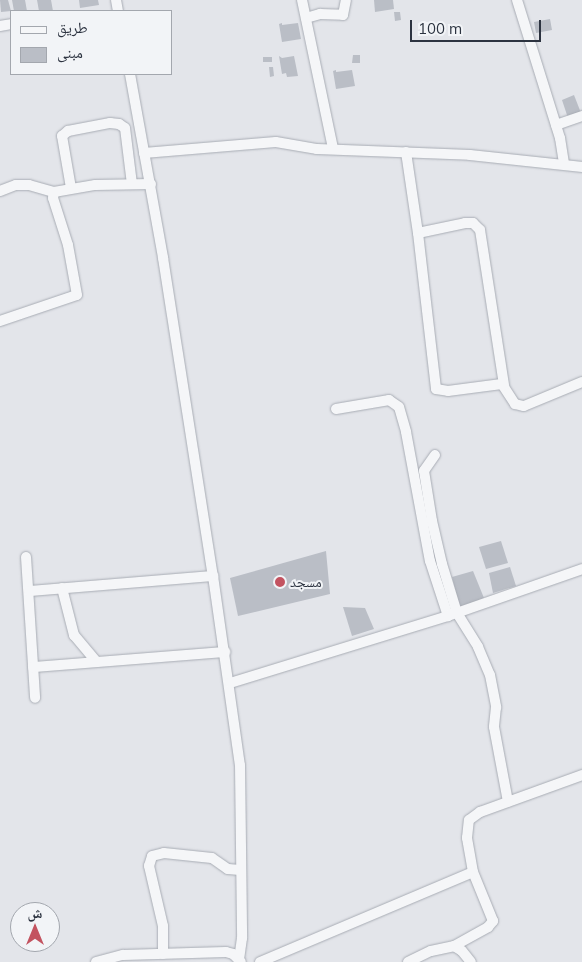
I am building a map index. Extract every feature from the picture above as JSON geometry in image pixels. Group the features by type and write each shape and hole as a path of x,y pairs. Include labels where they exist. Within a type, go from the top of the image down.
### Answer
{"street":[{"path":"302,0 333,149"},
{"path":"306,18 320,14 343,15 346,0"},
{"path":"517,0 556,125 564,164"},
{"path":"96,962 123,955 226,952 240,960 242,938 240,765 230,683 151,184 130,75"},
{"path":"556,125 582,116"},
{"path":"70,188 62,136 68,131 110,123 119,124 125,128 132,184"},
{"path":"144,153 276,142 333,149 406,152 582,167"},
{"path":"406,152 418,233 434,388 443,391 504,384"},
{"path":"0,191 16,185 29,185 54,192 70,188 151,184"},
{"path":"0,321 77,295 68,245 53,198 54,192"},
{"path":"418,233 465,223 473,223 480,230 504,384 515,404 524,406 582,382"},
{"path":"336,409 389,400 398,407 406,432 430,561 452,614 478,647 490,675 496,707 494,728 508,802"},
{"path":"435,455 426,466 424,477 452,614"},
{"path":"26,557 35,698"},
{"path":"230,683 452,614 582,569"},
{"path":"29,591 214,576"},
{"path":"62,588 74,635 97,662"},
{"path":"33,667 225,652"},
{"path":"408,962 431,951 454,946 492,923 474,872 467,838 469,820 474,815 582,775"},
{"path":"163,954 163,926 149,866 152,856 164,853 212,858 228,869 240,870"},
{"path":"260,962 474,872"},
{"path":"454,946 462,951 471,962"}],"building":[{"path":"0,0 8,0 11,10 1,12"},
{"path":"12,0 25,0 27,10 14,10"},
{"path":"37,0 51,0 53,10 39,10"},
{"path":"79,0 98,0 99,5 80,8"},
{"path":"374,0 393,0 394,9 375,12"},
{"path":"394,12 400,12 401,20 395,21"},
{"path":"550,19 552,30 536,33 534,22"},
{"path":"282,23 282,25 298,23 301,39 282,42 279,24"},
{"path":"353,55 360,55 360,63 352,63"},
{"path":"279,56 282,58 294,56 298,76 287,77 286,73 282,74"},
{"path":"263,57 272,57 272,62 263,62"},
{"path":"269,67 273,67 274,76 270,77"},
{"path":"336,70 336,72 352,70 355,86 336,89 333,71"},
{"path":"574,95 581,113 568,118 562,100"},
{"path":"501,541 508,563 486,569 479,547"},
{"name":"مسجد","path":"326,551 330,594 238,616 230,578"},
{"path":"510,567 516,586 493,593 489,573"},
{"path":"473,571 484,598 460,609 452,577"},
{"path":"343,607 365,608 374,629 352,636"}],"place":[{"name":"مسجد","path":"280,582"}]}
